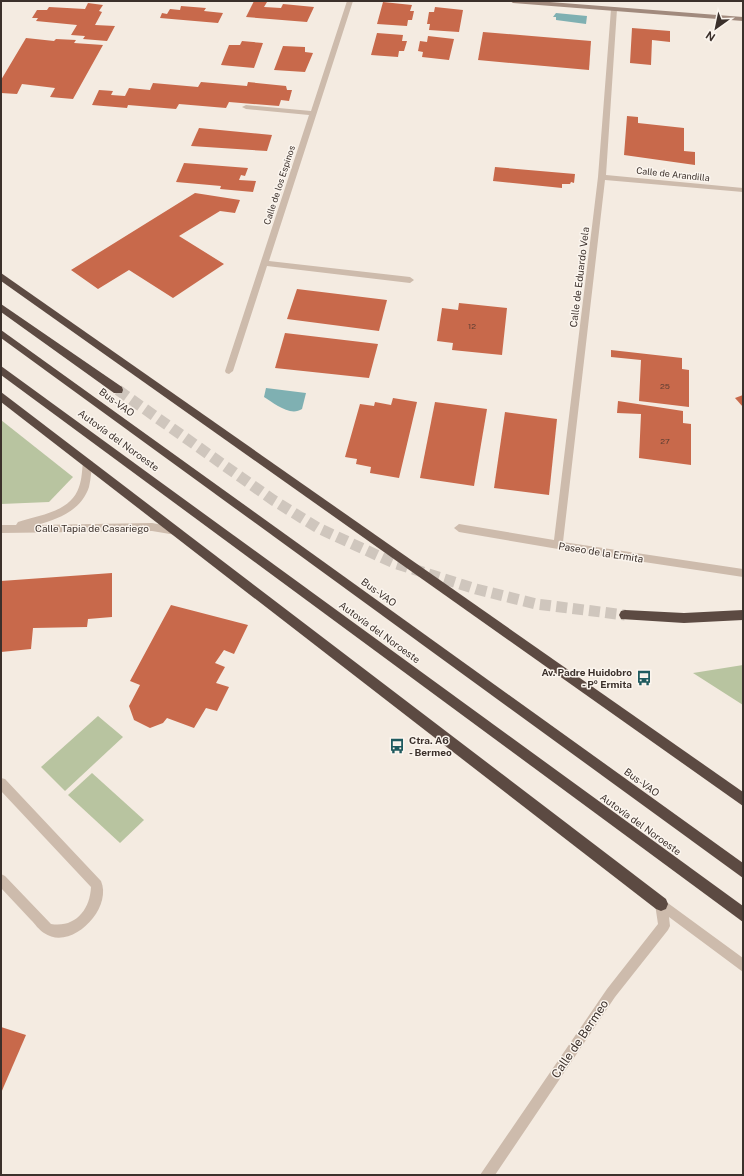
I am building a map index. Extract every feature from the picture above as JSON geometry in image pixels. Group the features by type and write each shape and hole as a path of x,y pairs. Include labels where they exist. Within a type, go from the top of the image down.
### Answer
{"highway":[{"path":"1,276 743,800"},
{"path":"1,307 118,390"},
{"name":"Bus-VAO","path":"1,332 743,871"},
{"name":"Autovía del Noroeste","path":"1,370 743,915"},
{"path":"1,396 661,904"},
{"path":"625,615 656,618 710,618 743,615"}],"street":[{"name":"Calle de los Espinos","path":"229,371 350,1"},
{"path":"513,1 743,19"},
{"name":"Calle de Eduardo Vela","path":"558,545 602,177 614,10"},
{"path":"246,107 313,113"},
{"name":"Calle de Arandilla","path":"602,177 743,190"},
{"path":"264,262 410,280"},
{"name":"Calle Tapia de Casariego","path":"4,529 54,516 68,507 83,488 88,462"},
{"name":"Calle Tapia de Casariego","path":"4,529 152,527 176,531"},
{"name":"Paseo de la Ermita","path":"459,528 558,545 743,573"},
{"path":"1,783 97,886 96,902 93,910 76,927 58,932 48,929 1,880"},
{"path":"661,904 743,966"},
{"name":"Calle de Bermeo","path":"487,1175 611,994 664,926 661,904"}],"green space":[{"path":"1,420 73,477 49,502 1,504"},
{"path":"743,665 743,705 693,673"},
{"path":"98,716 123,737 65,791 41,767"},
{"path":"92,773 144,820 120,843 68,795"}],"water":[{"path":"556,13 587,16 586,24 556,20 556,17 553,17"},
{"path":"266,388 306,393 302,409 292,411 277,406 264,397"}],"building":[{"path":"254,1 267,2 264,7 281,8 283,4 314,7 307,22 246,17"},
{"path":"383,2 412,5 410,11 414,11 412,20 408,20 407,26 377,24"},
{"path":"88,3 103,5 99,11 102,12 95,25 115,26 107,41 83,39 85,36 71,35 77,25 36,21 38,18 32,18 37,10 47,10 49,7 85,9"},
{"path":"181,6 206,8 204,11 223,13 218,23 160,18 162,13 167,14 170,9 180,10"},
{"path":"435,7 463,10 459,32 429,30 430,24 427,24 429,12 434,12"},
{"path":"632,28 670,31 670,42 652,40 651,65 630,63"},
{"path":"483,32 591,41 589,70 478,60"},
{"path":"377,33 403,35 402,41 407,41 404,51 399,51 398,57 371,55"},
{"path":"428,36 454,39 449,60 422,57 423,52 418,51 420,41 427,42"},
{"path":"26,38 54,41 56,39 76,40 74,43 103,45 73,99 50,97 55,88 22,84 17,94 1,93 1,80"},
{"path":"242,41 263,43 254,68 221,65 229,45 240,45"},
{"path":"283,46 305,47 305,52 313,53 305,72 274,70"},
{"path":"201,82 247,86 248,82 286,86 287,90 292,90 289,101 281,100 279,106 229,102 226,108 179,104 176,109 128,105 127,108 92,105 99,90 113,91 111,95 125,96 129,88 150,90 153,83 198,87"},
{"path":"627,116 638,117 638,123 684,128 684,151 695,152 695,165 624,155"},
{"path":"199,128 272,135 267,151 191,146"},
{"path":"184,163 248,168 245,176 241,175 239,180 256,181 253,192 220,189 221,186 176,182"},
{"path":"495,167 575,174 574,183 571,182 570,184 562,184 562,188 493,181"},
{"path":"195,193 240,200 235,213 220,211 179,236 224,264 173,298 129,270 98,289 71,270"},
{"path":"297,289 387,300 379,331 287,319"},
{"path":"459,303 507,308 502,355 452,350 453,343 437,341 442,308 458,310"},
{"path":"285,333 378,344 369,378 275,368"},
{"path":"611,350 682,358 682,369 689,370 689,407 639,401 641,360 611,357"},
{"path":"743,395 743,407 735,398"},
{"path":"393,398 417,402 399,478 370,473 371,467 356,464 357,459 345,457 360,404 374,406 375,402 391,405"},
{"path":"618,401 683,411 683,423 691,424 691,465 639,458 641,414 617,413"},
{"path":"435,402 487,409 474,486 420,478"},
{"path":"505,412 557,419 549,495 494,488"},
{"path":"112,573 112,617 88,619 87,627 33,628 31,649 1,652 1,581"},
{"path":"171,605 248,625 234,654 224,650 215,663 225,667 216,683 229,687 217,711 206,708 194,728 167,718 163,723 150,728 134,720 129,706 140,685 130,681"},
{"path":"1,1027 26,1035 1,1093"}],"tunnel":[{"path":"118,390 273,500 318,528 394,563 476,589 536,604 625,615"}],"place":[{"name":"Av. Padre Huidobro - Pº Ermita","path":"644,678"},
{"name":"Ctra. A6 - Bermeo","path":"397,746"}]}
